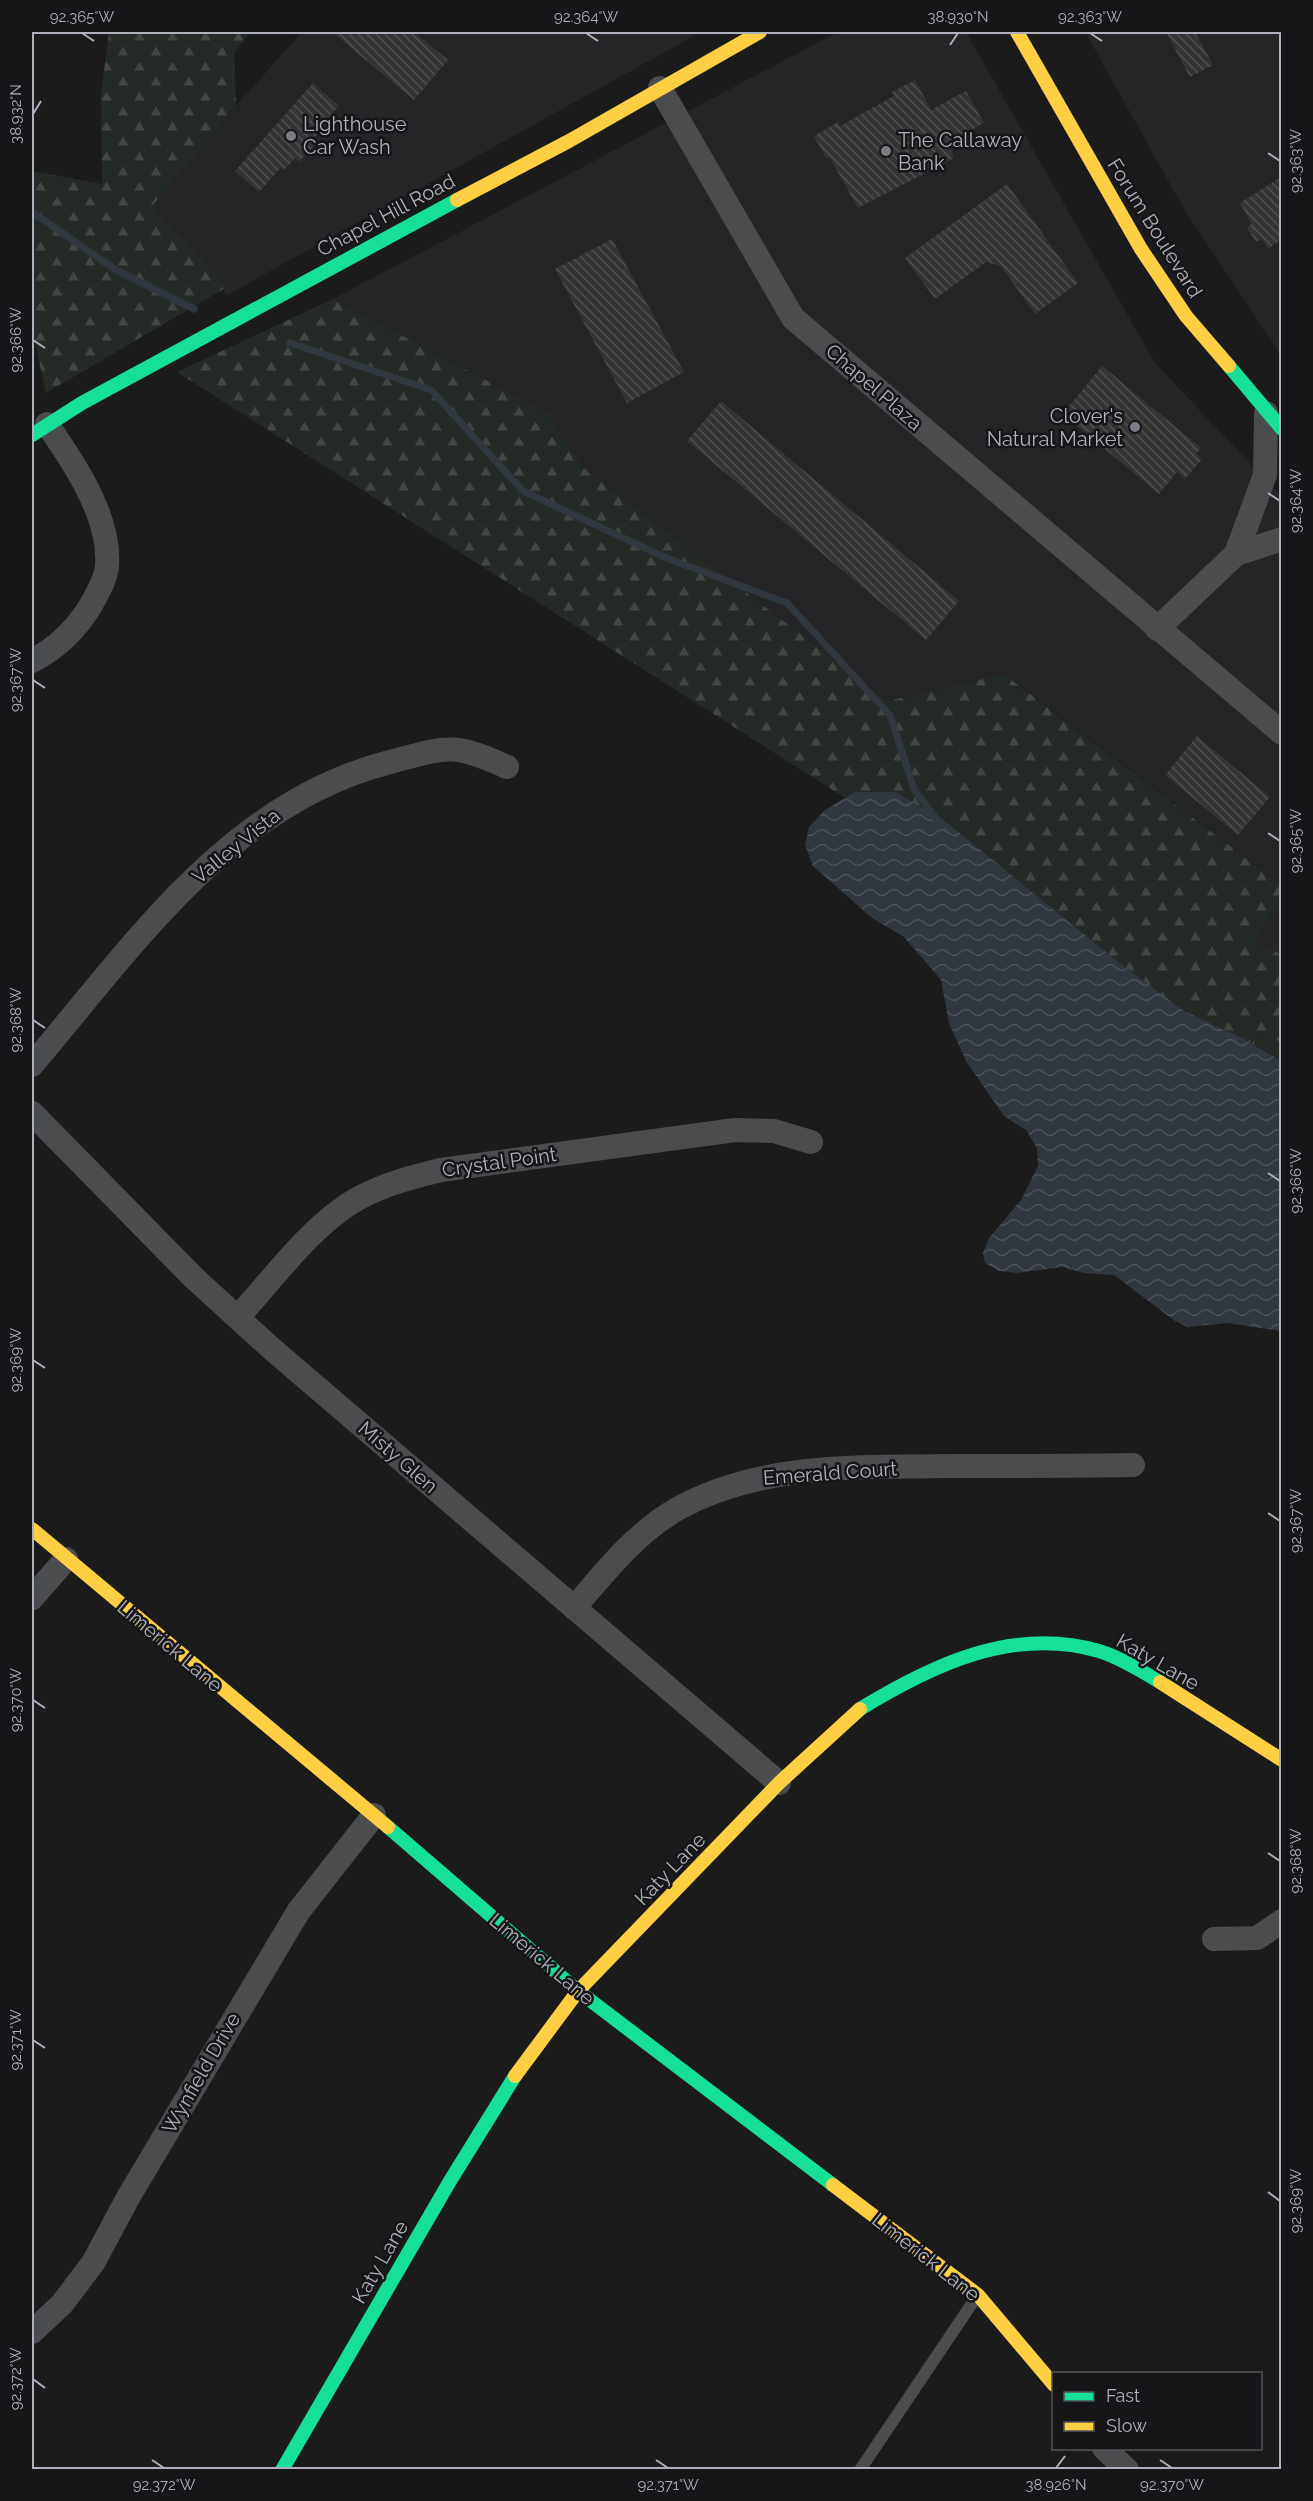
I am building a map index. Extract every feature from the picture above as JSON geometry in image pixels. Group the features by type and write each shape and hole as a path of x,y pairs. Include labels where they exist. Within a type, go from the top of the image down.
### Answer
{"street":[{"name":"Chapel Hill Road","path":"39,430 364,248 569,141 760,32"},
{"name":"Forum Boulevard","path":"1017,32 1141,249 1186,316 1274,421"},
{"name":"Chapel Plaza","path":"660,88 793,318 1281,733"},
{"path":"1236,554 1265,475 1274,421"},
{"path":"32,661 52,650 81,621 98,592 107,568 105,532 85,483 39,430"},
{"path":"1157,628 1236,554 1281,539"},
{"name":"Valley Vista","path":"32,1065 176,896 225,850 270,815 308,793 358,770 443,748 472,750 507,767"},
{"name":"Misty Glen","path":"32,1113 194,1278 779,1783"},
{"name":"Crystal Point","path":"238,1317 321,1227 357,1199 394,1181 441,1170 735,1130 774,1131 812,1142"},
{"name":"Emerald Court","path":"574,1608 618,1557 650,1528 679,1509 749,1479 883,1467 1133,1465"},
{"name":"Limerick Lane","path":"32,1529 374,1815 578,1991 978,2295 1052,2384"},
{"path":"32,1598 66,1559"},
{"name":"Katy Lane","path":"282,2469 508,2085 578,1991 779,1783 861,1708 925,1672 973,1653 1005,1645 1055,1643 1100,1651 1150,1676 1281,1760"},
{"name":"Wynfield Drive","path":"32,2332 62,2304 93,2263 250,1989 298,1912 374,1815"},
{"path":"1214,1938 1257,1938 1281,1921"},
{"path":"1106,2450 1127,2469"}],"lane":[{"path":"860,2469 978,2295"}],"shaded area":[{"path":"302,32 701,32 227,295 145,208"},
{"path":"838,32 966,32 1155,363 1281,496 1281,885 1005,674 888,701 585,469 546,412 333,299"},
{"path":"1085,32 1281,32 1281,355 1184,209"},
{"path":"1281,898 1281,954 1255,941"}],"green space":[{"path":"109,32 251,32 234,52 236,106 152,206 227,287 46,393 32,329 32,171 102,184 101,94"},
{"path":"333,299 546,412 585,469 888,701 1004,674 1281,885 1281,898 1255,941 1281,954 1281,1041 1242,1038 1184,1011 1112,957 945,821 855,792 845,798 177,372"},
{"path":"1242,1038 1281,1041 1281,1061"}],"water":[{"path":"855,792 895,792 945,821 1112,957 1184,1011 1242,1038 1281,1061 1281,1331 1227,1323 1188,1327 1175,1321 1114,1275 1084,1273 1062,1267 1017,1273 999,1271 985,1263 983,1253 989,1238 1021,1200 1038,1166 1037,1148 1026,1130 1004,1116 966,1061 949,1023 941,980 904,937 872,918 813,866 805,845 809,827 825,810"}],"building":[{"path":"332,32 414,32 448,60 414,100"},
{"path":"1166,32 1195,32 1213,65 1190,77"},
{"name":"The Callaway Bank","path":"915,80 931,110 966,91 984,123 948,144 954,158 858,208 830,158 826,158 814,136 838,122 840,126 894,96 892,92"},
{"name":"Lighthouse Car Wash","path":"313,83 339,106 310,142 314,146 299,162 295,158 284,170 281,167 259,192 235,171"},
{"path":"1281,177 1281,240 1268,249 1262,239 1256,242 1247,227 1252,224 1240,203"},
{"path":"1007,184 1078,283 1035,314 1001,266 986,262 935,299 905,258"},
{"path":"612,239 684,372 627,403 555,269"},
{"path":"1102,366 1201,448 1196,454 1202,459 1185,479 1177,472 1159,494 1063,414"},
{"path":"721,401 959,601 926,640 687,441"},
{"path":"1197,736 1270,797 1238,835 1165,775"}],"waterway":[{"path":"32,212 116,270 194,309"},
{"path":"290,343 431,390 523,491 664,557 787,603 890,715 914,789 937,820"}],"traffic: fast":[{"path":"32,435 82,403 457,200"},
{"path":"1229,366 1282,429"},
{"path":"860,1709 916,1678 974,1654 1036,1643 1067,1645 1099,1651 1160,1682"},
{"path":"388,1827 578,1991 833,2185"},
{"path":"282,2470 450,2181 515,2076"}],"traffic: slow":[{"path":"457,200 569,141 760,32"},
{"path":"1017,32 1141,249 1186,316 1229,366"},
{"path":"32,1529 388,1827"},
{"path":"1160,1682 1282,1760"},
{"path":"515,2076 578,1991 779,1783 860,1709"},
{"path":"833,2185 978,2295 1052,2383"}],"place":[{"name":"Lighthouse Car Wash","path":"291,136"},
{"name":"The Callaway Bank","path":"886,151"},
{"name":"Clover's Natural Market","path":"1135,427"}]}
